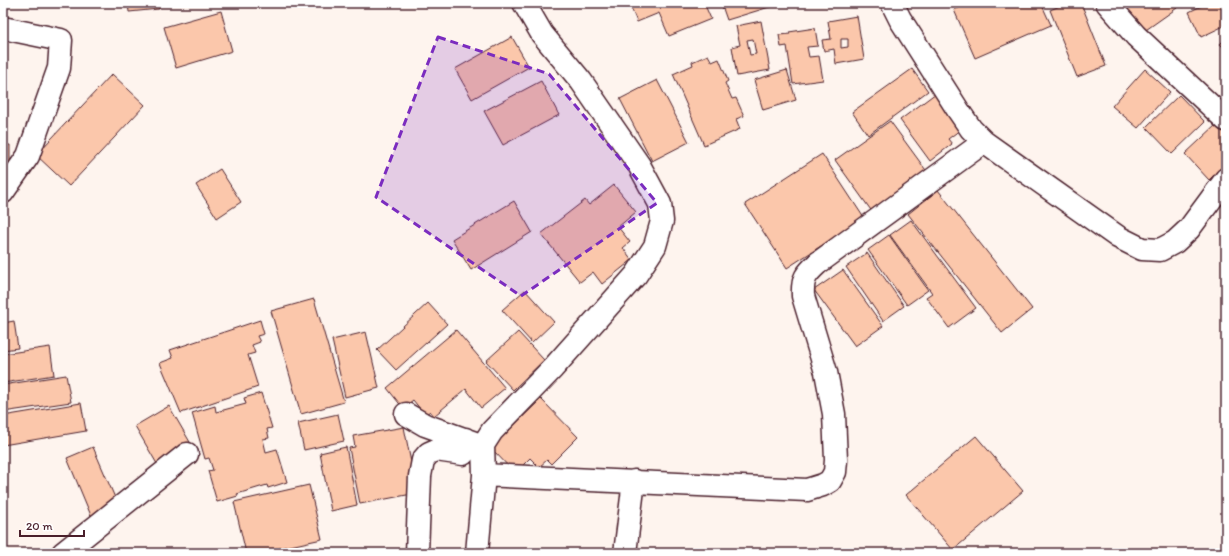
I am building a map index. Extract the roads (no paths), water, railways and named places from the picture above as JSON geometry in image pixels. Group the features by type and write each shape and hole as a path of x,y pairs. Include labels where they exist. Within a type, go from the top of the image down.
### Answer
{"street":[{"path":"417,553 420,476 423,460 429,453 436,450 470,446 492,431 553,368 636,275 655,246 662,222 660,204 639,164 581,81 542,34 524,3"},
{"path":"892,3 900,19 954,105 984,142 1118,237 1142,249 1160,250 1175,242 1189,229 1226,179"},
{"path":"1107,3 1136,36 1226,120"},
{"path":"3,28 61,40 59,68 28,156 3,192"},
{"path":"484,475 807,490 830,481 835,472 836,460 834,414 826,372 803,296 803,285 806,274 818,262 984,142"},
{"path":"406,414 424,425 470,446 484,475 477,553"},
{"path":"464,553 470,527 467,461 470,446"},
{"path":"63,553 187,454"},
{"path":"624,553 634,481"}]}
